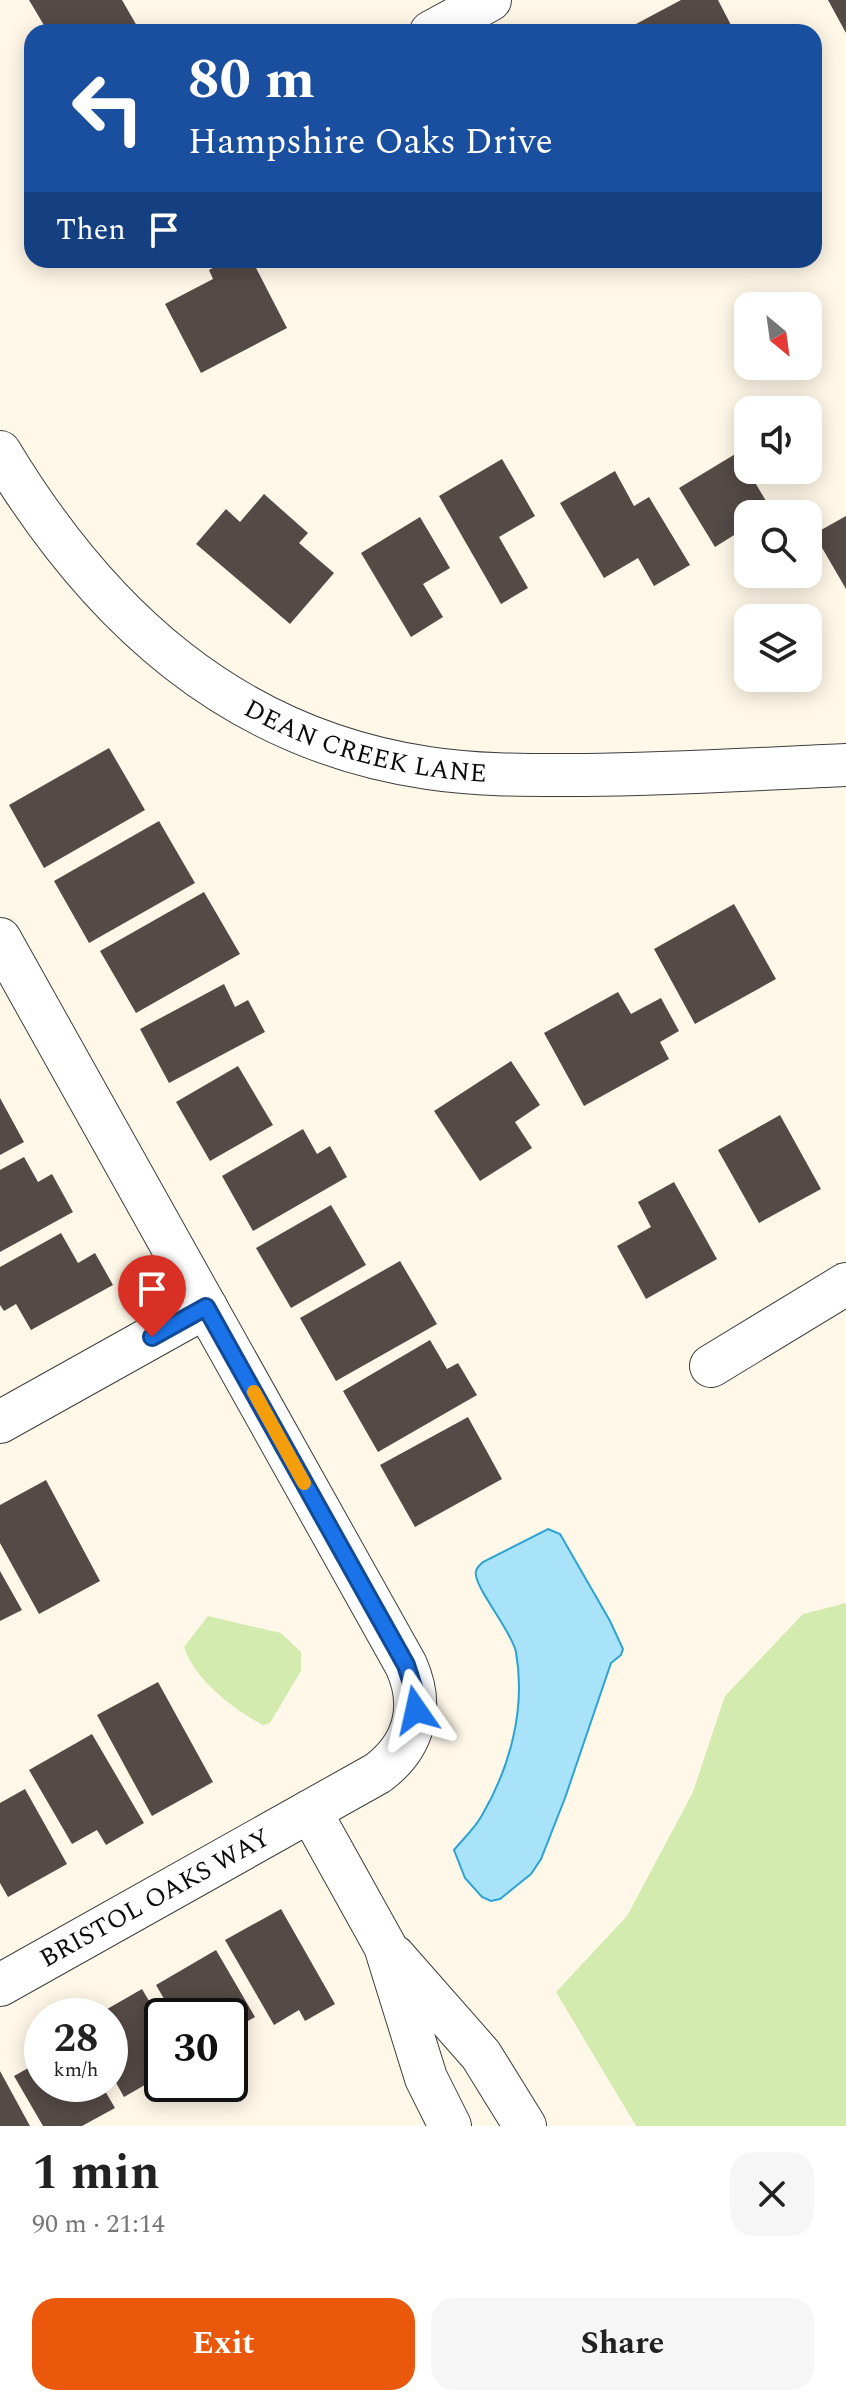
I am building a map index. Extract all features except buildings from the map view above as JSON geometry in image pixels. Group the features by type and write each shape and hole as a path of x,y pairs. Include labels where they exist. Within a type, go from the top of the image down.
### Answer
{"street":[{"path":"446,24 490,0"},
{"name":"DEAN CREEK LANE","path":"0,452 79,567 150,639 217,689 319,741 389,761 463,773 501,775 846,765"},
{"name":"BRISTOL OAKS WAY","path":"0,939 406,1665 416,1710 412,1732 398,1755 378,1773 0,1985"},
{"path":"711,1366 846,1284"},
{"path":"0,1422 206,1307"},
{"path":"310,1811 385,1946 426,2078 445,2124 504,2088"},
{"path":"385,1946 464,2033 504,2088 525,2126"}],"green space":[{"path":"846,1603 846,2126 636,2126 556,1992 627,1916 693,1792 725,1696 803,1614"},
{"path":"208,1616 281,1633 301,1652 301,1671 270,1723 263,1725 228,1702 196,1671 189,1659 184,1647"}],"water":[{"path":"548,1529 560,1534 623,1649 611,1663 541,1859 531,1874 500,1899 491,1901 482,1897 465,1878 454,1850 478,1821 500,1779 517,1716 519,1673 513,1643 480,1587 476,1571 483,1562"}],"slow traffic":[{"path":"254,1392 304,1483"}],"route":[{"path":"152,1337 206,1307 406,1665 416,1710"}]}
